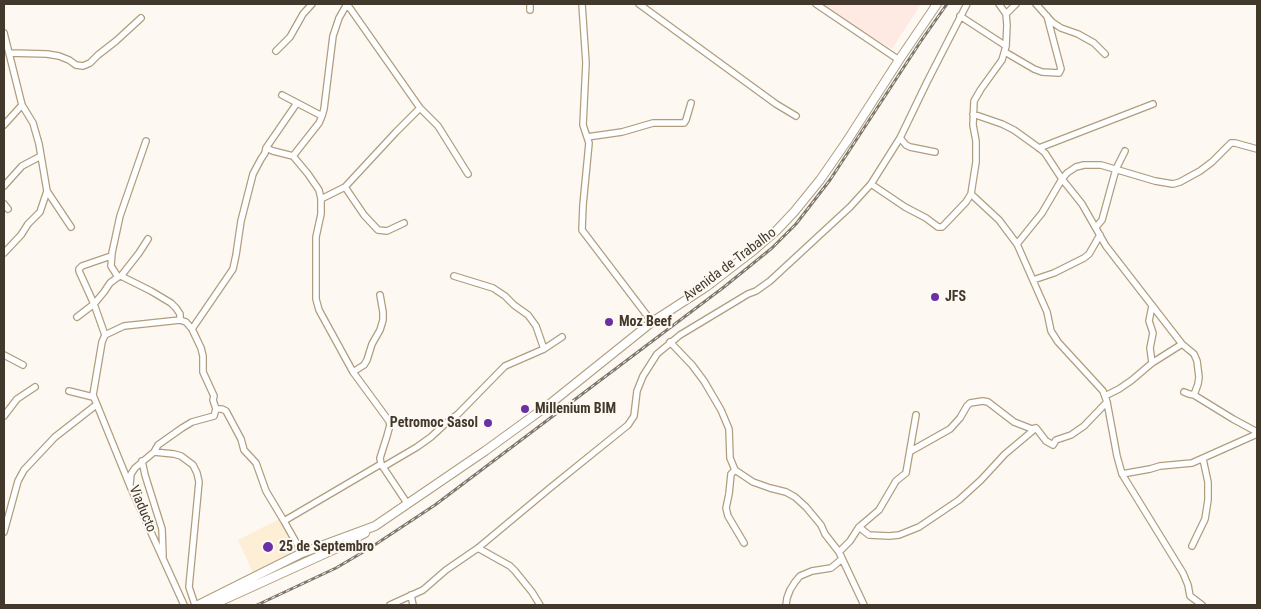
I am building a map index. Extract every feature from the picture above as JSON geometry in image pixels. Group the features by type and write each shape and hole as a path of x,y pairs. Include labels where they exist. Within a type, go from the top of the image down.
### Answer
{"highway":[{"name":"Avenida de Trabalho","path":"196,605 302,553 374,526 485,451 551,403 652,322 726,272 776,231 820,180 937,4"},
{"path":"212,605 335,549 364,534 374,526"}],"street":[{"path":"276,51 290,37 303,14 312,4"},
{"path":"293,156 322,116 333,36 339,18 347,4 420,108 438,126 468,174"},
{"path":"582,4 586,63 583,125 588,143 582,230 652,322"},
{"path":"639,4 776,104 796,116"},
{"path":"816,4 899,60"},
{"path":"390,605 423,590 446,570 478,548 628,425 634,416 637,391 643,376 657,354 680,335 770,281 850,207 871,184 900,138 967,4"},
{"path":"871,184 905,207 942,228 966,202 971,194 976,162 976,141 973,125 974,101 1002,60 1006,49 1006,14 999,4"},
{"path":"1006,14 1016,4"},
{"path":"1036,4 1052,22 1094,43 1105,54"},
{"path":"960,16 1034,69 1042,72 1060,73 1061,69 1047,16"},
{"path":"9,54 47,54 58,56 76,65 83,66 90,63 141,18"},
{"path":"4,33 22,105 33,123 39,144 47,191 71,227"},
{"path":"282,95 322,116"},
{"path":"587,137 622,132 653,123 684,123 691,103"},
{"path":"192,329 233,269 241,221 253,174 266,148 297,104"},
{"path":"1039,148 1153,104"},
{"path":"4,125 22,105"},
{"path":"321,199 345,187 420,108"},
{"path":"973,114 1014,130 1045,153 1062,179 1082,204 1106,246 1182,344 1194,354 1197,361 1199,378 1194,395"},
{"path":"900,138 910,148 935,152"},
{"path":"146,142 120,216 111,256 111,266 120,277 151,291 171,303 180,314 180,320"},
{"path":"1017,244 1042,212 1062,179 1076,166 1101,165 1155,181 1173,184 1200,171 1231,143 1257,150"},
{"path":"266,148 293,156 319,190 321,214 316,237 316,299 319,310 353,372 389,421 388,436 380,458 382,465 407,503"},
{"path":"1096,227 1102,220 1116,169 1125,151"},
{"path":"4,186 22,166 41,156"},
{"path":"345,187 364,215 378,230 387,231 404,223"},
{"path":"4,253 21,235 30,221 40,212 47,191"},
{"path":"971,194 999,220 1017,244 1048,312 1051,331 1058,342 1103,391 1122,474 1184,573 1190,596 1189,605"},
{"path":"1033,280 1054,273 1084,258 1089,254 1100,235"},
{"path":"77,317 94,304 110,283 120,277 148,239"},
{"path":"111,256 80,267 79,271 105,335 93,397 130,486"},
{"path":"454,276 493,288 505,296 528,315 536,326 544,349"},
{"path":"353,372 364,365 382,324 383,312 380,295"},
{"path":"1152,306 1149,321 1153,333 1150,348 1152,363"},
{"path":"105,335 124,326 180,320 186,322 192,329 201,348 203,372 214,396 213,400 216,409 226,411 244,450 256,463 266,491 302,553"},
{"path":"284,521 417,447 458,414 504,366 544,349 562,337"},
{"path":"670,342 692,365 721,410 729,429 730,458 735,470 753,482 786,492 806,507 821,525 840,556 864,605"},
{"path":"1036,428 1046,441 1053,445 1056,440 1071,435 1084,426 1106,399 1152,363 1182,344"},
{"path":"4,355 23,365"},
{"path":"4,416 17,399 35,387"},
{"path":"69,391 93,397"},
{"path":"1184,392 1194,395 1257,433"},
{"path":"911,451 950,429 970,403 978,401 988,402 1014,422 1032,429 1036,428"},
{"path":"4,532 18,481 24,470 55,437 96,405"},
{"name":"Viaducto","path":"184,605 130,486 130,480 135,468 154,452 158,444 182,428 213,416 216,409"},
{"path":"786,605 790,590 800,576 812,571 831,568 859,527 879,510 896,481 906,473 916,415"},
{"path":"859,527 869,535 889,536 899,535 919,527 958,500 981,480 1001,458 1036,428"},
{"path":"1122,474 1160,466 1192,463 1257,433"},
{"path":"154,452 181,456 193,465 198,473 200,482 189,587 196,605"},
{"path":"1192,546 1205,519 1208,500 1208,482 1202,459"},
{"path":"142,461 162,529 163,558"},
{"path":"735,470 731,474 726,508 728,516 744,543"},
{"path":"478,548 510,566 532,592 540,605"},
{"path":"411,595 413,605"},
{"path":"1190,596 1202,605"}],"shaded area":[{"path":"818,4 921,4 892,49"},
{"name":"25 de Septembro","path":"279,519 299,553 254,575 238,540"}],"railway":[{"path":"257,605 336,568 435,505 724,287 772,248 796,224 830,180 947,4"}],"place":[{"name":"JFS","path":"935,297"},
{"name":"Moz Beef","path":"609,322"},
{"name":"Millenium BIM","path":"525,409"},
{"name":"Petromoc Sasol","path":"488,423"},
{"name":"25 de Septembro","path":"268,547"}]}
